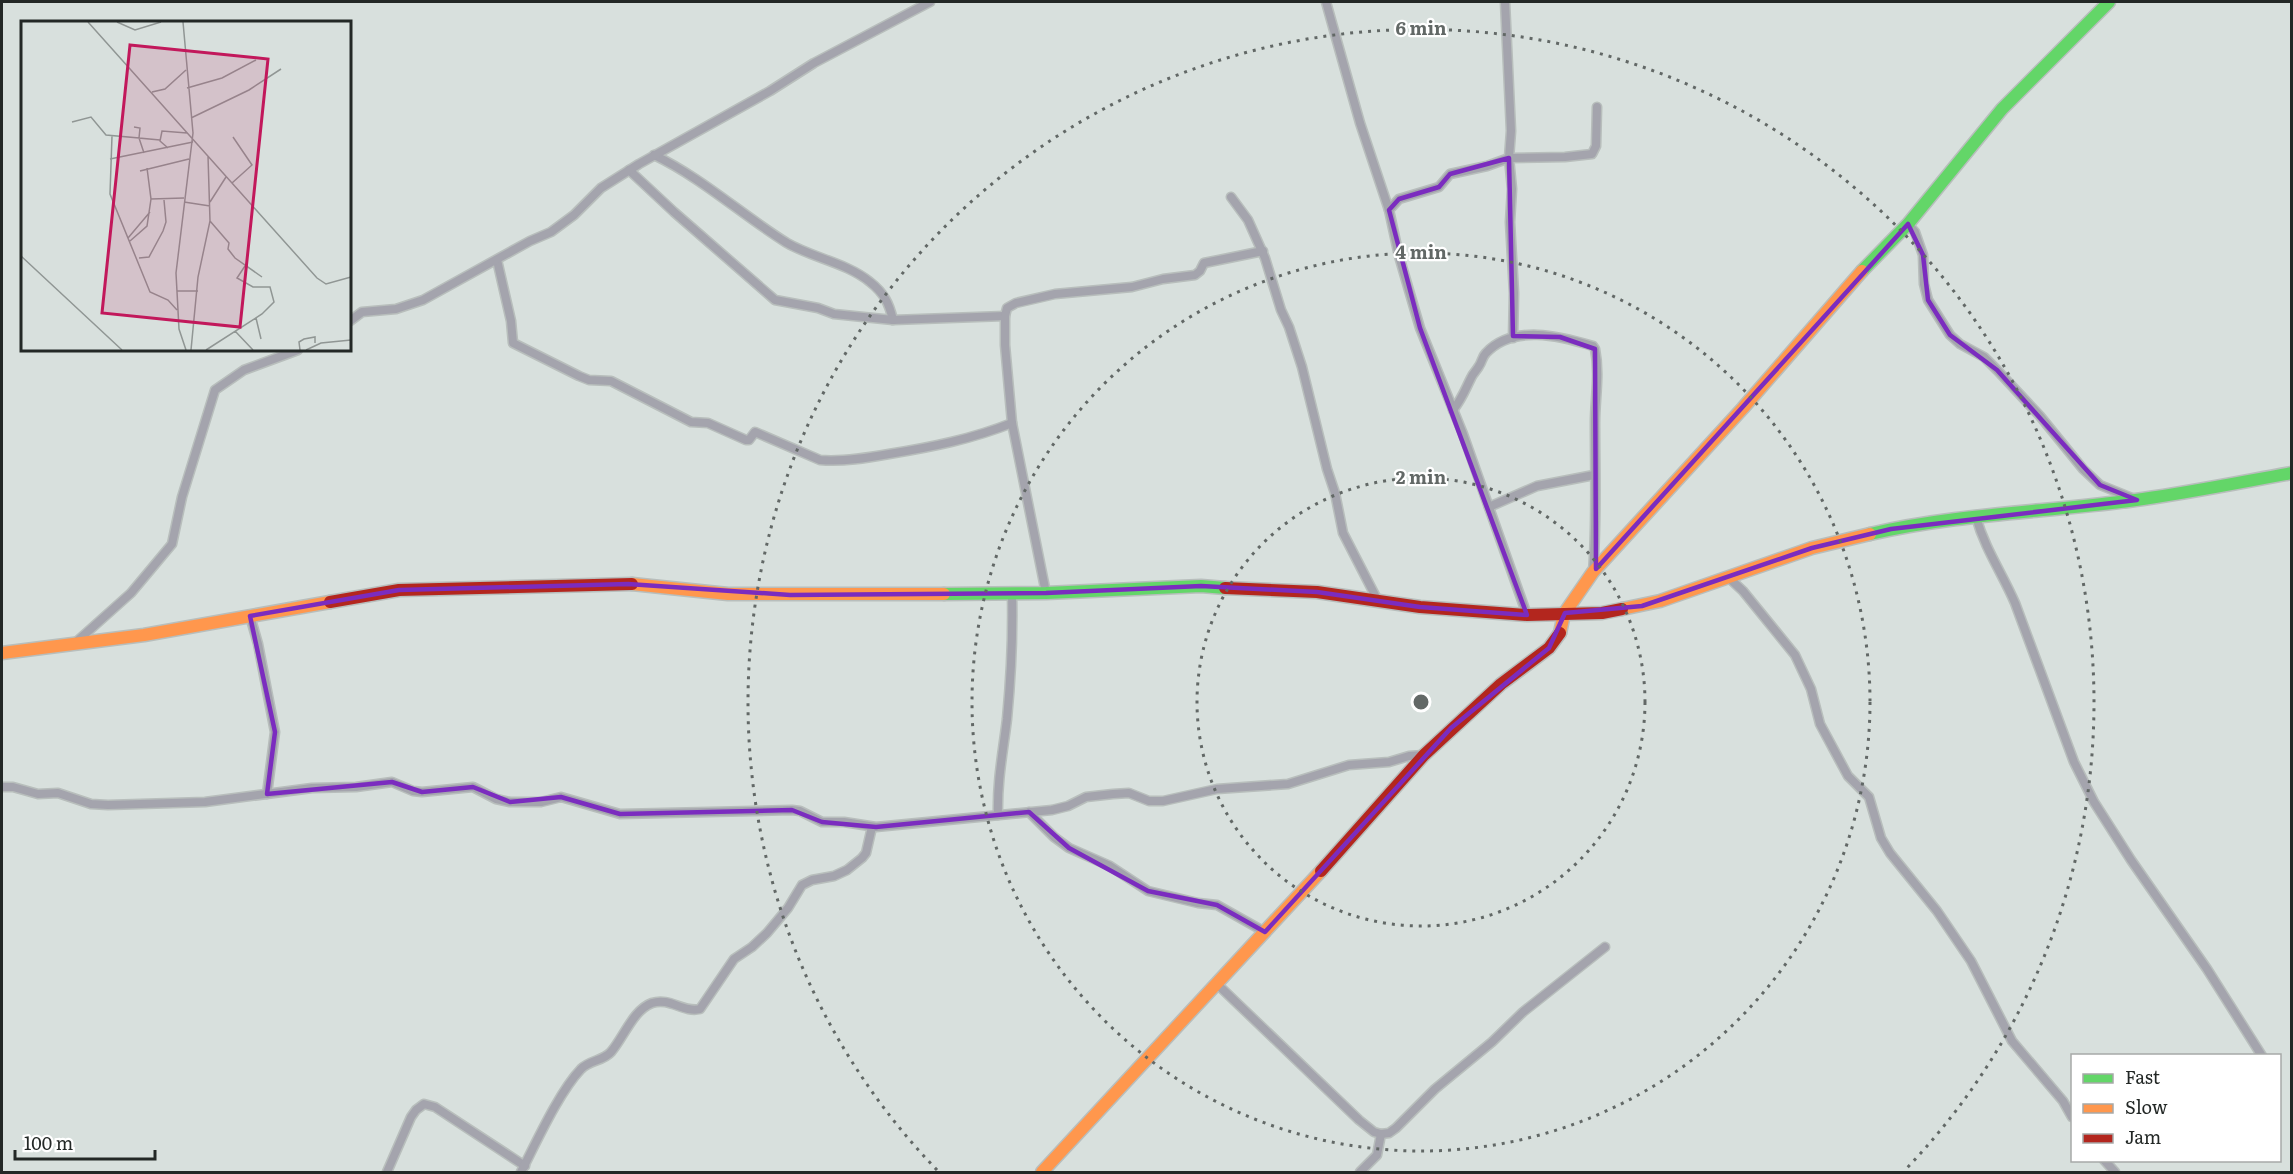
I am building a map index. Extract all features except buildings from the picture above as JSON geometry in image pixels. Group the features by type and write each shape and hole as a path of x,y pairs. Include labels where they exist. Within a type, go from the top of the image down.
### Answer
{"street":[{"path":"351,320 362,312 396,309 423,300 562,225 601,188 629,170 777,87 814,63 930,2"},
{"path":"1326,2 1360,123 1389,210 1399,256 1420,328 1453,410 1527,615"},
{"path":"1505,2 1511,131 1509,158 1512,189 1510,222 1514,293 1513,338"},
{"path":"1042,1173 1079,1130 1108,1103 1265,932 1424,755 1501,684 1549,648 1560,632 1564,614 1593,572 1743,408 1861,272 1908,224 1954,164 2002,109 2109,2"},
{"path":"1389,210 1399,199 1439,187 1450,174 1487,166 1509,158 1592,154 1596,146 1597,107"},
{"path":"654,155 679,167 787,243 869,280 885,297 893,320"},
{"path":"629,170 775,300 818,308 834,314 893,320 1005,316"},
{"path":"1231,198 1248,220 1263,251 1302,367 1335,493 1343,533 1378,601"},
{"path":"1908,224 1915,232 1921,249 1928,300 1950,335 1960,344 1984,357 1997,370 2040,416 2083,470 2100,485 2137,500"},
{"path":"1046,593 1012,423 1005,345 1007,308 1016,303 1055,294 1132,287 1163,279 1195,275 1204,263 1263,251"},
{"path":"497,260 511,321 513,343 579,376 589,380 611,381 691,422 708,423 746,440 751,439 753,433 760,434 820,460 829,461 864,458 935,446 970,438 1012,423"},
{"path":"1453,410 1463,398 1485,354 1495,346 1513,338 1534,335 1560,337 1593,346 1598,374 1594,475 1596,540 1593,572"},
{"path":"74,644 131,593 172,544 182,497 214,390 244,370 294,351"},
{"path":"2,652 144,635 409,589 628,584 728,594 1012,594 1173,585 1305,591 1455,610 1527,615 1602,613 1642,606 1840,540 1891,529 1976,517 2137,500 2292,473"},
{"path":"1489,507 1537,486 1594,475"},
{"path":"1976,517 1983,542 2015,603 2074,762 2094,802 2207,969 2261,1054"},
{"path":"1728,577 1795,655 1811,689 1820,724 1848,776 1869,797 1874,807 1881,838 1890,853 1937,911 1971,961 2012,1041 2063,1101 2071,1114"},
{"path":"998,815 998,771 1006,720 1013,628 1012,594"},
{"path":"250,616 258,644 275,732 267,794"},
{"path":"2,788 13,787 38,794 64,794 98,805 205,802 312,788 356,788 392,782 413,791 422,792 473,787 496,799 510,802 541,802 561,798 620,814 792,810 822,822 844,822 872,827 1052,810 1068,806 1086,797 1113,794 1129,794 1149,801 1163,801 1217,789 1288,784 1349,765 1389,762 1409,756 1424,755"},
{"path":"1029,812 1054,837 1069,848 1110,866 1148,891 1198,903 1217,905 1265,932"},
{"path":"387,1173 411,1117 423,1104 435,1107 523,1169 570,1082 587,1063 609,1055 639,1012 649,1004 668,1001 689,1009 700,1009 734,958 752,947 767,933 788,908 802,885 812,880 834,876 847,870 862,858 866,853 872,827"},
{"path":"1216,983 1359,1120 1374,1132 1381,1134 1389,1133 1396,1128 1435,1089 1492,1042 1523,1012 1605,947"},
{"path":"1360,1173 1377,1155 1381,1134"}],"highlighted area":[{"path":"1509,158 1513,336 1560,337 1595,349 1596,569 1908,224 1923,255 1928,300 1950,335 1997,370 2100,485 2137,500 1891,529 1812,548 1642,606 1565,613 1549,648 1451,728 1265,932 1217,905 1148,891 1069,848 1029,812 876,827 822,822 792,810 620,814 561,797 510,802 473,787 422,792 392,782 267,794 275,732 250,616 399,590 628,584 790,595 1046,593 1201,586 1317,592 1420,607 1527,615 1420,328 1389,210 1399,199 1439,187 1450,174"}],"traffic: fast":[{"path":"1862,271 1908,224 2002,109 2109,2"},
{"path":"1870,534 1972,517 2143,499 2292,473"},
{"path":"944,594 1046,593 1201,586 1225,588"}],"traffic: slow":[{"path":"1560,633 1564,614 1593,572 1743,408 1862,271"},
{"path":"1622,609 1660,601 1812,548 1870,534"},
{"path":"632,584 728,594 944,594"},
{"path":"2,653 144,635 330,602"},
{"path":"1042,1172 1321,871"}],"traffic: jam":[{"path":"330,602 399,590 632,584"},
{"path":"1225,588 1317,592 1420,607 1527,615 1602,613 1622,609"},
{"path":"1321,871 1424,755 1501,684 1549,648 1560,633"}]}
